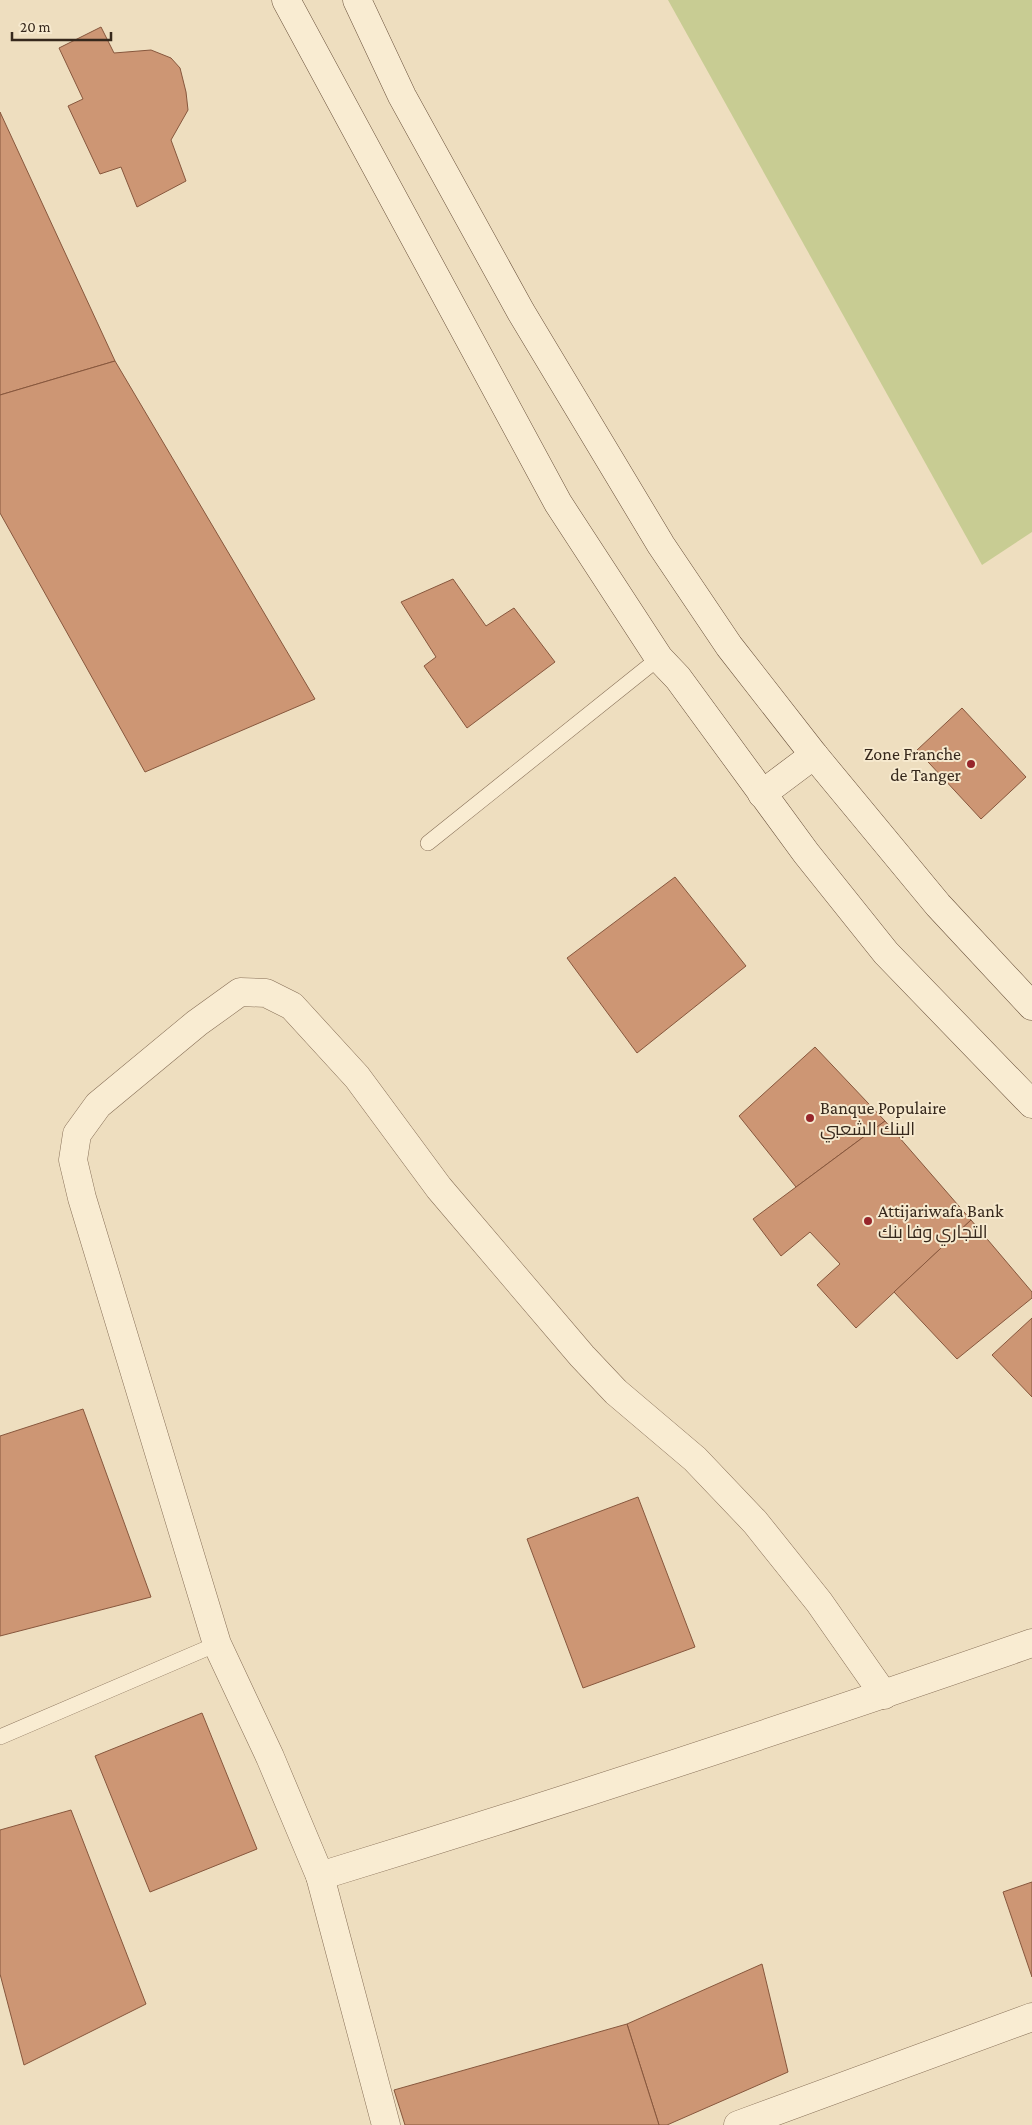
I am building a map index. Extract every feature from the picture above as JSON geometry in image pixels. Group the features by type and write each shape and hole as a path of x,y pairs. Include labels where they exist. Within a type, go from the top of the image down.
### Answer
{"street":[{"path":"286,0 558,504 659,658 678,678 762,794 886,953 1032,1104"},
{"path":"357,0 402,96 521,312 661,545 729,646 814,755 938,905 1032,1006"},
{"path":"762,794 814,755"},
{"path":"386,2125 320,1876 270,1757 217,1644 82,1198 73,1160 77,1134 98,1105 197,1023 240,992 266,993 292,1006 351,1071 439,1188 582,1356 616,1392 695,1459 755,1522 819,1602 884,1694"},
{"path":"320,1876 884,1694 1032,1643"},
{"path":"738,2125 1032,2018"}],"lane":[{"path":"428,843 659,658"},
{"path":"0,1737 217,1644"}],"green space":[{"path":"668,0 1032,0 1032,532 982,565"}],"building":[{"path":"101,27 114,53 151,50 171,58 180,68 186,92 188,110 171,140 186,181 137,207 121,167 100,174 68,106 83,99 59,48"},
{"path":"0,112 115,361 0,395"},
{"path":"115,361 315,699 145,772 0,513 0,395"},
{"path":"453,579 486,626 514,608 555,662 467,728 424,666 436,657 401,602"},
{"name":"Zone Franche de Tanger","path":"962,708 1026,777 981,819 917,750"},
{"path":"675,877 746,966 637,1053 567,958"},
{"path":"815,1047 885,1121 796,1187 739,1116"},
{"path":"885,1121 971,1220 856,1328 817,1285 840,1264 810,1232 781,1256 753,1219"},
{"path":"971,1220 1032,1292 1032,1298 957,1359 894,1292"},
{"path":"1032,1318 1032,1397 992,1355"},
{"path":"83,1409 151,1597 0,1636 0,1436"},
{"path":"638,1497 695,1647 583,1688 527,1539"},
{"path":"202,1713 257,1849 150,1892 95,1756"},
{"path":"71,1810 146,2004 24,2065 0,1974 0,1830"},
{"path":"1032,1882 1032,1977 1003,1892"},
{"path":"762,1964 788,2072 667,2125 659,2125 627,2024"},
{"path":"627,2024 659,2125 405,2125 394,2090"}],"place":[{"name":"Zone Franche de Tanger","path":"971,764"},
{"name":"Banque Populaire البنك الشعبي","path":"810,1118"},
{"name":"Attijariwafa Bank التجاري وفا بنك","path":"868,1221"}]}
